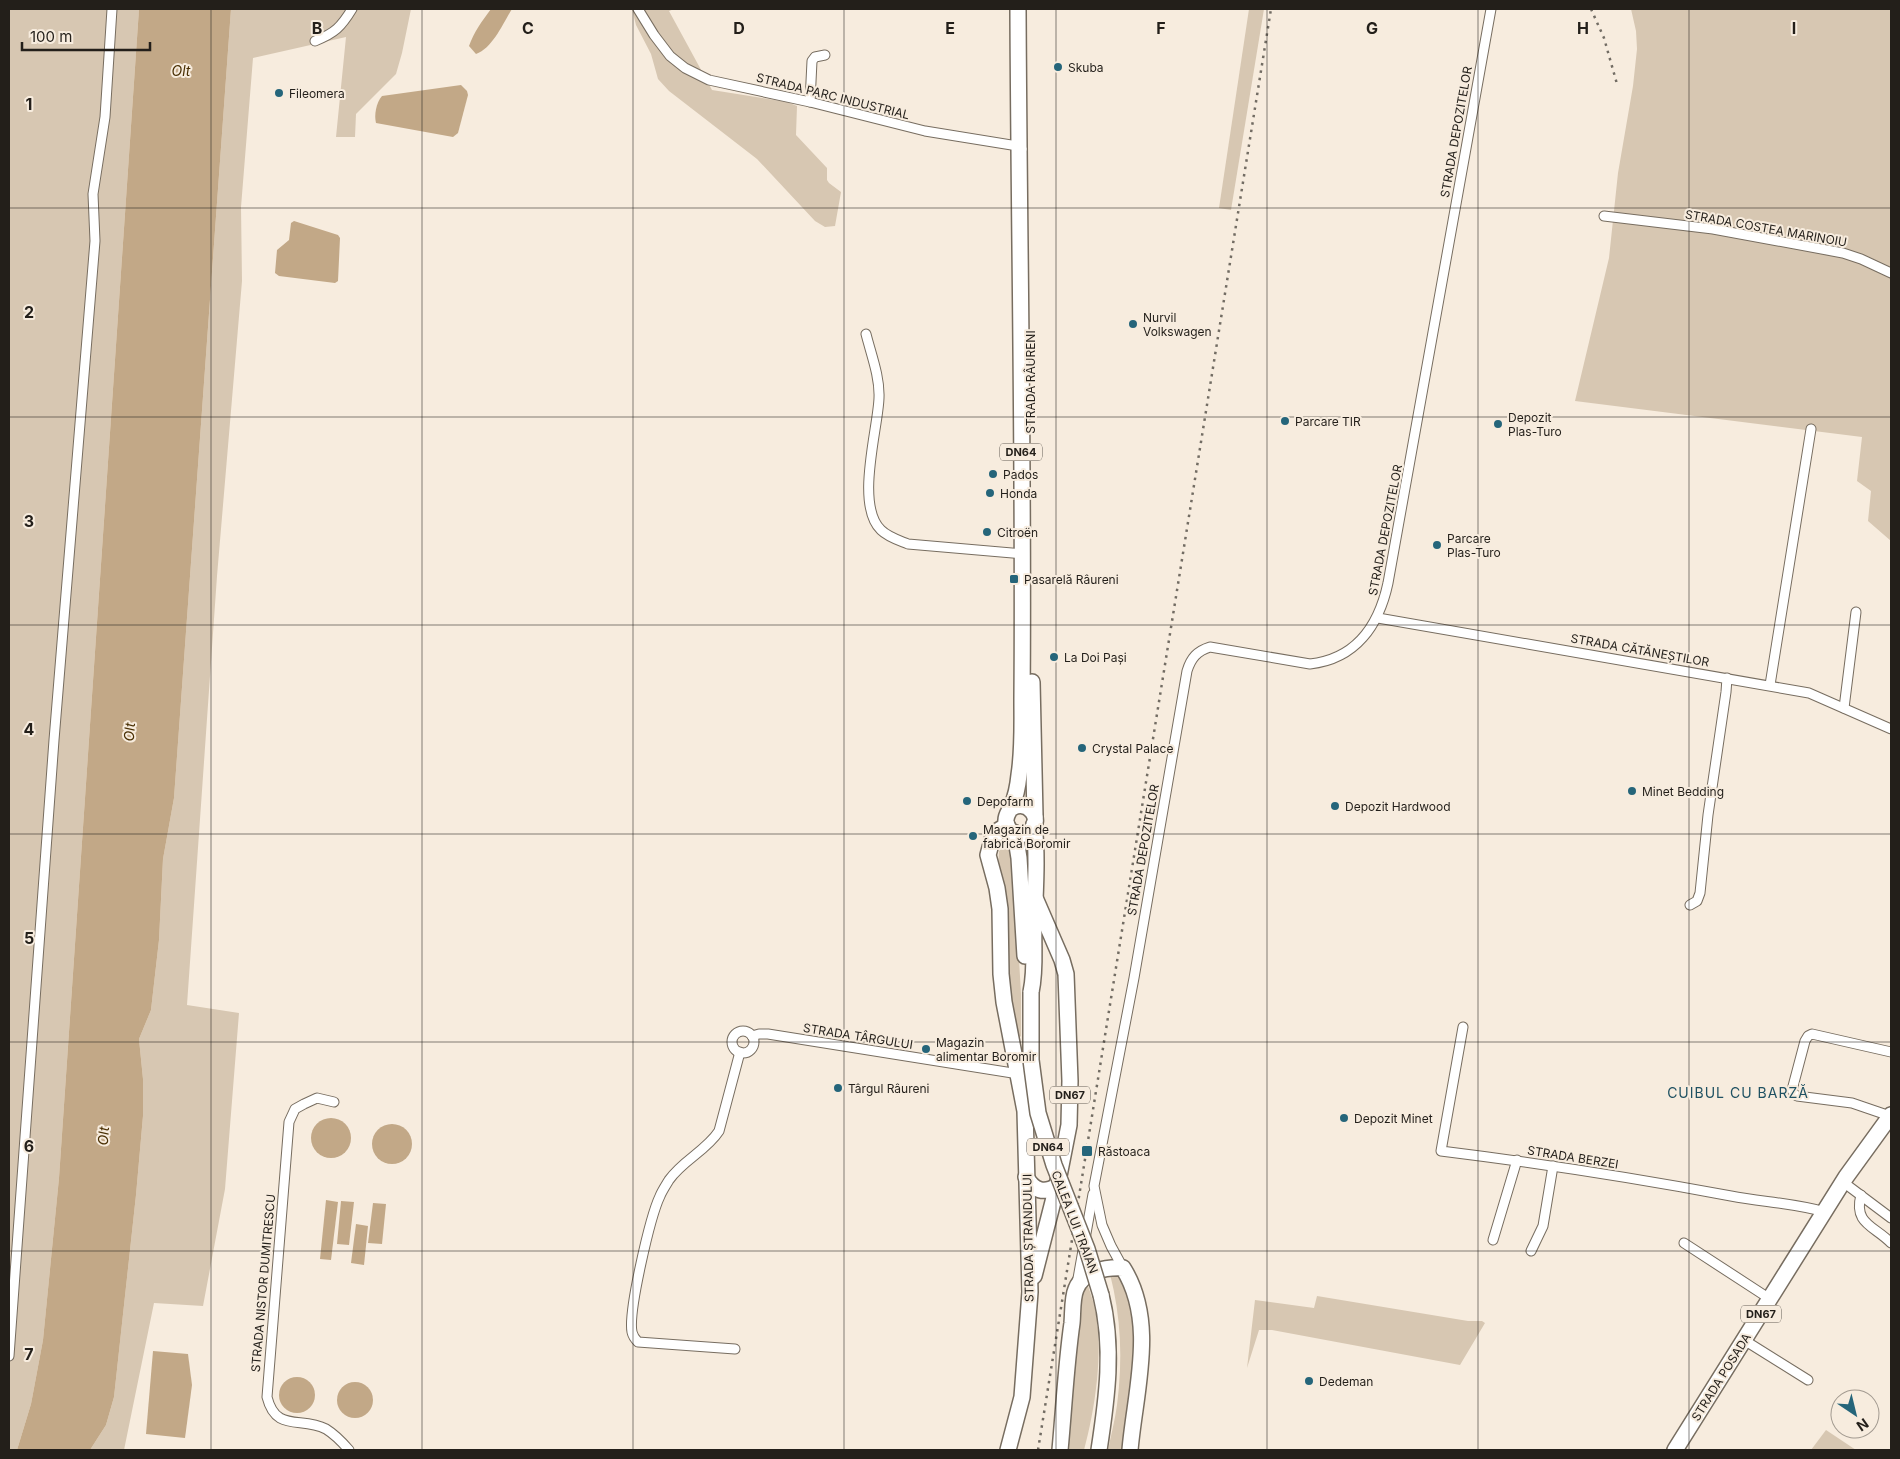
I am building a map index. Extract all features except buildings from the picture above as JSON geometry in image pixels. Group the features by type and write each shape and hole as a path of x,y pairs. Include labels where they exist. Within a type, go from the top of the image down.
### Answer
{"main road":[{"name":"STRADA RÂURENI","path":"1012,808 1019,778 1022,750 1018,9"},
{"name":"STRADA RÂURENI","path":"1027,9 1034,820"},
{"path":"1011,829 1020,834 1029,832 1034,820 1029,808 1020,805 1012,808"},
{"name":"DN64","path":"1011,829 1006,817 1012,808"},
{"name":"CALEA LUI TRAIAN","path":"1034,820 1036,900 1034,928 1035,975 1031,992 1031,1060 1038,1112 1054,1165 1088,1249 1101,1296 1108,1332 1109,1353 1106,1401 1101,1424 1099,1450"},
{"name":"CALEA LUI TRAIAN","path":"1011,829 1019,858 1026,975 1031,992"},
{"name":"STRADA ȘTRANDULUI","path":"1007,1450 1022,1397 1030,1292 1026,1121 1019,1074 1004,1002 1001,974 999,903 988,855 992,840 1000,830 1011,829"},
{"name":"DN67","path":"1030,1292 1057,1186 1069,1125 1070,1107 1066,981 1062,960 1036,900"},
{"name":"DN67","path":"1845,1180 1891,1115"},
{"path":"1026,1177 1030,1184 1040,1191 1051,1190 1057,1186"},
{"name":"STRADA POSADA","path":"1675,1450 1845,1180"},
{"path":"1060,1450 1076,1289 1084,1278 1091,1273 1108,1268 1123,1268 1136,1294 1141,1323 1141,1353 1130,1450"},
{"name":"CALEA LUI TRAIAN","path":"1089,1450 1101,1424"}],"street":[{"path":"9,1356 54,740 95,241 93,194 105,117 112,9"},
{"path":"315,41 330,35 338,29 352,9"},
{"name":"STRADA PARC INDUSTRIAL","path":"638,9 670,56 685,68 709,80 810,102 925,131 1018,146"},
{"name":"STRADA DEPOZITELOR","path":"1123,1268 1110,1246 1102,1224 1094,1186 1134,978 1190,660 1196,653 1210,647 1310,664 1325,662 1339,657 1356,645 1378,618 1388,583 1491,9"},
{"path":"810,102 812,61 815,57 825,55"},
{"path":"1027,109 1023,118 1023,140 1018,146 1022,149 1024,174 1027,178"},
{"name":"STRADA COSTEA MARINOIU","path":"1604,216 1713,229 1842,253 1861,259 1891,273"},
{"path":"866,334 879,388 870,468 871,507 876,525 891,538 908,544 1022,554"},
{"path":"1770,685 1811,429"},
{"path":"1844,708 1856,612"},
{"name":"STRADA CĂTĂNEȘTILOR","path":"1378,618 1809,693 1891,729"},
{"path":"1690,905 1697,901 1700,892 1708,815 1726,692 1726,678"},
{"name":"STRADA BERZEI","path":"1462,1027 1441,1151 1517,1160 1736,1197 1802,1206 1825,1212"},
{"path":"746,1031 754,1039 753,1047 747,1052 740,1052 733,1046 732,1040 735,1034 746,1031"},
{"name":"STRADA TÂRGULUI","path":"752,1036 768,1034 1019,1074"},
{"path":"1891,1052 1812,1034 1805,1040 1792,1090 1797,1096 1852,1103 1891,1115"},
{"path":"735,1349 638,1342 632,1332 632,1320 642,1262 659,1197 675,1172 714,1139 719,1131 740,1052"},
{"name":"STRADA NISTOR DUMITRESCU","path":"334,1102 317,1098 295,1109 289,1122 267,1397 271,1408 282,1420 306,1422 327,1430 349,1450"},
{"path":"1492,1240 1517,1160"},
{"path":"1531,1251 1543,1226 1553,1166"},
{"path":"1845,1180 1891,1218"},
{"path":"1076,1289 1094,1186"},
{"path":"1861,1195 1859,1213 1863,1219 1891,1243"},
{"path":"1684,1243 1770,1299"},
{"path":"1744,1340 1808,1380"}],"shaded area":[{"path":"9,9 139,9 59,1178 43,1340 31,1404 17,1450 9,1450"},
{"path":"231,9 411,9 396,74 356,114 355,137 336,137 346,37 253,58 241,207 242,281 217,576 187,1005 239,1013 225,1189 203,1306 154,1303 124,1450 90,1450 106,1425 114,1397 136,1195 143,1116 143,1079 139,1039 151,1010 159,940 163,859 174,798"},
{"path":"632,9 674,9 669,11 712,90 787,102 797,106 796,135 827,168 827,180 841,192 835,226 825,227 815,221 757,159 669,91 658,79 651,54 636,25"},
{"path":"1249,9 1264,9 1231,210 1219,208"},
{"path":"1631,9 1891,9 1891,541 1868,521 1871,491 1857,481 1862,437 1575,401 1609,258 1618,173 1633,86 1637,49 1636,31"},
{"path":"1004,847 1010,851 1014,872 1021,994 1021,1036 1019,1038 1008,981 1008,916 998,865 999,851"},
{"path":"1116,1272 1129,1289 1136,1338 1126,1450 1108,1450 1116,1411 1120,1372 1119,1322 1110,1274"},
{"path":"1087,1283 1098,1325 1099,1343 1095,1399 1084,1450 1067,1450 1078,1300"},
{"path":"1317,1296 1485,1323 1460,1365 1272,1330 1259,1330 1247,1368 1255,1300 1314,1308"},
{"path":"1826,1430 1830,1433 1830,1439 1840,1439 1856,1450 1811,1450"}],"water":[{"name":"Olt","path":"139,9 231,9 174,798 163,859 159,940 151,1010 139,1039 143,1079 143,1116 114,1397 106,1425 90,1450 17,1450 31,1404 43,1340 59,1178"},
{"path":"491,9 512,9 488,46 476,54 469,46 481,22"},
{"path":"461,85 468,95 458,133 453,137 376,123 376,109 382,96"},
{"path":"294,221 338,235 340,238 338,281 335,283 279,276 275,273 277,250 289,240 291,223"},
{"path":"327,1118 335,1118 342,1121 348,1127 351,1138 348,1149 342,1155 335,1158 327,1158 320,1155 314,1149 311,1142 311,1134 314,1127 320,1121"},
{"path":"388,1124 396,1124 403,1127 409,1133 412,1144 409,1155 403,1161 396,1164 388,1164 381,1161 375,1155 372,1148 372,1140 375,1133 381,1127"},
{"path":"326,1200 338,1202 331,1260 320,1259"},
{"path":"341,1201 354,1202 349,1245 337,1244"},
{"path":"373,1203 386,1204 382,1244 368,1243"},
{"path":"356,1224 368,1226 364,1265 351,1263"},
{"path":"153,1351 188,1354 192,1385 185,1438 146,1434"},
{"path":"297,1377 304,1378 310,1382 314,1388 314,1402 310,1408 304,1412 297,1413 290,1412 284,1408 280,1402 279,1395 280,1388 284,1382 290,1378"},
{"path":"355,1382 362,1383 368,1387 372,1393 372,1407 368,1413 362,1417 355,1418 348,1417 342,1413 338,1407 337,1400 338,1393 342,1387 348,1383"}],"railway":[{"path":"1038,1450 1271,9"},
{"path":"1591,9 1604,38 1617,84"}],"place":[{"name":"Skuba","path":"1058,67"},
{"name":"Fileomera","path":"279,93"},
{"name":"Nurvil Volkswagen","path":"1133,324"},
{"name":"Parcare TIR","path":"1285,421"},
{"name":"Depozit Plas-Turo","path":"1498,424"},
{"name":"Pados","path":"993,474"},
{"name":"Honda","path":"990,493"},
{"name":"Citroën","path":"987,532"},
{"name":"Parcare Plas-Turo","path":"1437,545"},
{"name":"Pasarelă Râureni","path":"1014,579"},
{"name":"La Doi Pași","path":"1054,657"},
{"name":"Crystal Palace","path":"1082,748"},
{"name":"Minet Bedding","path":"1632,791"},
{"name":"Depofarm","path":"967,801"},
{"name":"Depozit Hardwood","path":"1335,806"},
{"name":"Magazin de fabrică Boromir","path":"973,836"},
{"name":"Magazin alimentar Boromir","path":"926,1049"},
{"name":"Târgul Râureni","path":"838,1088"},
{"name":"Depozit Minet","path":"1344,1118"},
{"name":"Răstoaca","path":"1087,1151"},
{"name":"Dedeman","path":"1309,1381"}],"district":[{"name":"CUIBUL CU BARZĂ","path":"1738,1092"}]}
